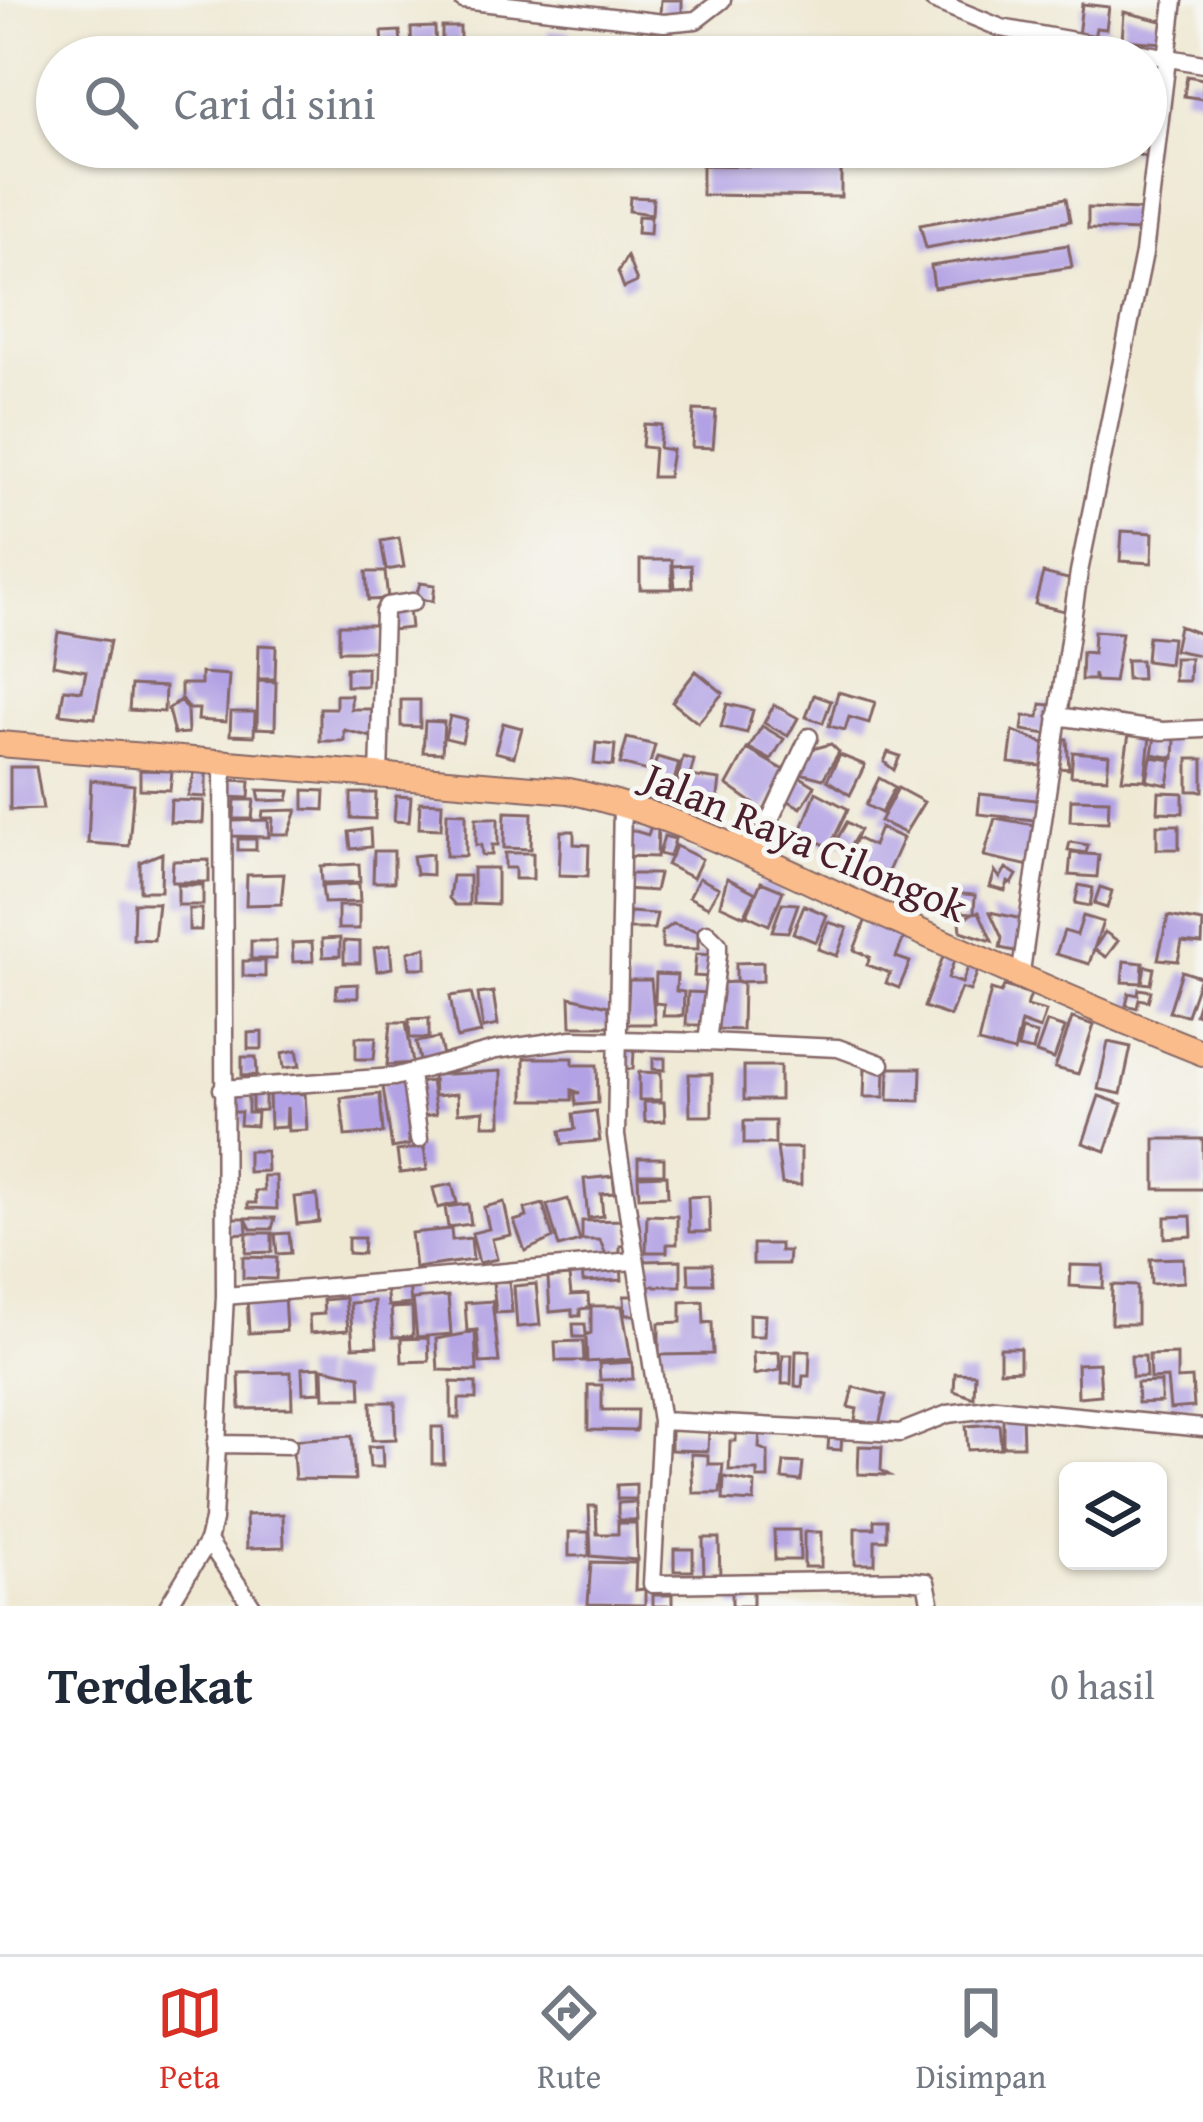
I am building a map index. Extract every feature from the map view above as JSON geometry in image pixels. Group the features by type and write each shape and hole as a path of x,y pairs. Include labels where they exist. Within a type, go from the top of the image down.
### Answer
{"highway":[{"name":"Jalan Raya Cilongok","path":"0,744 569,791 622,802 754,853 1021,978 1203,1053"}],"street":[{"path":"463,0 664,23 696,20 722,0"},
{"path":"933,0 1001,28 1045,36"},
{"path":"1174,0 1167,58 1203,64"},
{"path":"1021,978 1091,501 1144,253 1154,168"},
{"path":"379,776 384,612 387,606 413,602"},
{"path":"1058,716 1162,731 1203,729"},
{"path":"754,853 809,737"},
{"path":"168,1606 208,1541 216,1444 225,1296 223,761"},
{"path":"622,802 614,1040 616,1136 661,1421 652,1584 903,1580 926,1582 931,1606"},
{"path":"706,933 718,944 718,954 706,1042"},
{"path":"221,1089 315,1086 410,1074 532,1043 614,1040 838,1048 881,1064"},
{"path":"410,1074 419,1139"},
{"path":"225,1296 633,1261"},
{"path":"661,1421 900,1432 948,1414 996,1408 1203,1427"},
{"path":"216,1444 288,1445"},
{"path":"208,1541 252,1606"}],"building":[{"path":"661,0 682,0 682,16 660,15"},
{"path":"1082,4 1109,7 1106,29 1096,28 1094,36 1078,36"},
{"path":"1124,12 1166,22 1165,36 1122,36"},
{"path":"435,27 435,36 411,36 411,28"},
{"path":"442,27 460,27 460,36 442,36"},
{"path":"548,31 570,31 570,36 548,36"},
{"path":"1187,76 1203,79 1203,99 1184,96"},
{"path":"702,168 841,168 841,197 702,195"},
{"path":"630,197 653,198 652,214 629,211"},
{"path":"1066,198 1070,221 926,248 920,225"},
{"path":"1088,208 1141,210 1140,231 1088,229"},
{"path":"638,216 651,217 650,234 637,233"},
{"path":"1068,245 1072,267 934,288 931,266"},
{"path":"627,256 637,282 624,288 618,272"},
{"path":"694,410 716,411 713,448 692,447"},
{"path":"644,424 661,425 659,448 672,450 668,477 652,477 654,448 642,447"},
{"path":"1122,531 1153,533 1152,563 1120,561"},
{"path":"399,538 404,567 386,570 381,541"},
{"path":"640,560 672,560 672,589 640,589"},
{"path":"691,565 692,587 675,588 673,566"},
{"path":"366,572 385,572 388,599 368,600"},
{"path":"1043,573 1072,580 1064,611 1035,604"},
{"path":"420,583 435,585 433,601 415,599"},
{"path":"409,609 411,628 390,630 388,611"},
{"path":"339,625 377,625 377,651 339,651"},
{"path":"1179,626 1203,635 1203,656 1174,650"},
{"path":"1094,631 1122,633 1114,682 1096,681 1094,674 1094,680 1081,680 1082,652 1093,653"},
{"path":"58,632 110,641 95,718 60,714 64,689 82,691 86,671 53,665"},
{"path":"1148,636 1172,638 1169,664 1146,661"},
{"path":"259,645 276,646 275,679 258,679"},
{"path":"1174,658 1190,658 1189,681 1174,681"},
{"path":"1126,660 1141,660 1142,679 1127,679"},
{"path":"346,668 367,668 367,686 346,686"},
{"path":"696,671 723,693 698,723 672,702"},
{"path":"201,673 229,675 226,722 198,720 199,709 189,709 181,698 181,684 201,684"},
{"path":"258,681 276,682 275,729 257,728"},
{"path":"131,685 165,687 164,712 129,710"},
{"path":"838,692 875,702 869,723 849,717 845,730 829,726"},
{"path":"336,695 351,695 351,709 372,709 372,737 344,730 344,741 320,741 320,708 336,708"},
{"path":"814,695 831,701 823,723 806,717"},
{"path":"180,700 187,710 188,733 174,734 168,709"},
{"path":"401,700 420,700 420,727 401,726"},
{"path":"727,704 753,710 747,733 721,727"},
{"path":"1041,704 1059,706 1053,735 1022,730 1024,716 1039,717"},
{"path":"774,705 798,718 788,736 764,723"},
{"path":"231,712 255,712 254,736 230,735"},
{"path":"450,716 467,720 462,742 445,738"},
{"path":"425,721 444,722 442,753 423,752"},
{"path":"503,723 522,728 514,757 495,752"},
{"path":"762,726 784,739 771,760 749,748"},
{"path":"1013,731 1044,743 1042,766 1009,763"},
{"path":"1129,734 1150,737 1145,780 1122,779"},
{"path":"1155,737 1175,740 1174,758 1152,754"},
{"path":"627,738 655,745 648,771 620,764"},
{"path":"1054,738 1067,739 1069,769 1050,767"},
{"path":"596,743 615,745 613,766 594,764"},
{"path":"831,744 839,752 823,779 796,772 805,751"},
{"path":"747,749 787,772 764,811 727,785"},
{"path":"888,752 900,756 894,770 884,762"},
{"path":"1073,752 1109,755 1107,778 1071,776"},
{"path":"840,755 865,765 850,795 827,780"},
{"path":"657,757 679,763 672,788 650,781"},
{"path":"683,757 694,760 690,776 720,780 716,811 694,808 688,791 675,789"},
{"path":"1151,757 1172,760 1168,785 1147,781"},
{"path":"1188,759 1203,759 1203,791 1188,791"},
{"path":"10,767 36,767 43,809 10,810"},
{"path":"140,770 172,771 170,790 140,789"},
{"path":"195,771 206,771 206,797 188,796"},
{"path":"794,773 815,786 801,808 780,796"},
{"path":"879,778 895,787 881,813 866,805"},
{"path":"91,780 134,785 129,846 88,843"},
{"path":"228,780 250,781 249,798 227,797"},
{"path":"898,788 924,802 905,833 880,821"},
{"path":"258,790 290,791 288,800 260,801"},
{"path":"304,790 325,791 324,810 304,809"},
{"path":"816,792 848,809 830,847 800,834"},
{"path":"1159,792 1183,793 1183,813 1158,812"},
{"path":"351,793 376,793 375,819 351,818"},
{"path":"980,794 1037,800 1035,820 978,814"},
{"path":"396,796 411,797 409,822 394,821"},
{"path":"1071,799 1109,800 1108,822 1070,821"},
{"path":"171,800 204,801 203,823 170,822"},
{"path":"235,800 254,800 252,819 234,819"},
{"path":"420,802 442,803 441,829 419,828"},
{"path":"297,810 289,834 272,834 273,818 262,818 263,811"},
{"path":"447,812 466,813 466,856 446,856"},
{"path":"505,812 532,813 531,849 504,848"},
{"path":"750,814 763,819 755,836 743,831"},
{"path":"476,818 498,818 498,845 492,845 492,855 482,855 481,845 476,845"},
{"path":"995,818 1035,825 1029,866 984,856"},
{"path":"268,820 269,837 231,836 232,821"},
{"path":"775,822 785,827 777,844 766,839"},
{"path":"847,822 860,830 849,848 836,841"},
{"path":"1157,825 1179,825 1179,849 1157,849"},
{"path":"651,826 658,826 657,857 623,856 625,828 648,835"},
{"path":"880,828 903,838 886,876 847,859 856,838 873,846"},
{"path":"370,829 371,847 351,849 349,832"},
{"path":"561,831 574,831 574,844 589,845 588,876 559,875"},
{"path":"664,836 675,839 670,857 659,854"},
{"path":"238,839 256,839 256,850 238,850"},
{"path":"1070,842 1088,845 1086,853 1068,850"},
{"path":"676,846 702,859 693,878 667,865"},
{"path":"374,851 394,851 394,882 373,882"},
{"path":"162,853 161,891 140,891 140,862"},
{"path":"505,853 533,853 533,879 515,879 515,868 505,868"},
{"path":"1071,853 1099,855 1097,877 1069,875"},
{"path":"432,854 432,875 416,874 413,856"},
{"path":"209,860 209,882 172,882 173,861"},
{"path":"359,864 360,882 322,883 321,866"},
{"path":"473,868 497,868 497,905 473,904"},
{"path":"1006,868 1017,875 1012,884 1008,882 1005,891 990,887 995,871 1000,878"},
{"path":"284,874 281,904 246,905 247,875"},
{"path":"625,874 659,874 655,891 624,889"},
{"path":"452,876 469,876 469,905 455,905 449,898"},
{"path":"699,878 719,888 708,907 689,897"},
{"path":"727,878 756,893 744,916 720,905"},
{"path":"761,882 783,891 769,925 747,915"},
{"path":"359,884 360,902 324,903 322,886"},
{"path":"178,885 203,885 203,905 178,905"},
{"path":"1079,885 1093,888 1090,906 1075,903"},
{"path":"1100,887 1112,891 1107,908 1094,904"},
{"path":"951,893 975,895 974,913 979,912 992,941 961,931 960,921 973,913 949,911"},
{"path":"134,903 158,903 154,940 133,939"},
{"path":"782,903 798,904 788,932 772,931"},
{"path":"804,905 827,915 816,942 793,933"},
{"path":"338,906 359,906 359,929 338,929"},
{"path":"189,909 202,909 201,930 189,930"},
{"path":"630,912 657,914 654,929 627,929"},
{"path":"990,912 1026,920 1019,952 1000,948 1002,938"},
{"path":"1083,916 1103,922 1089,964 1056,954 1064,931 1077,935"},
{"path":"1168,916 1203,922 1202,944 1182,942 1178,961 1158,959"},
{"path":"866,919 905,935 896,957 910,962 899,988 886,983 890,973 867,965 870,957 854,950"},
{"path":"828,922 847,928 837,956 818,949"},
{"path":"673,924 698,931 698,949 662,948 662,932"},
{"path":"1105,932 1118,941 1106,957 1094,949"},
{"path":"340,938 340,956 323,957 322,939"},
{"path":"251,941 276,941 276,959 251,959"},
{"path":"344,941 360,942 360,963 344,963"},
{"path":"312,942 313,961 293,962 292,943"},
{"path":"390,945 392,968 377,971 374,948"},
{"path":"426,947 426,968 410,968 408,952"},
{"path":"696,954 712,955 710,977 694,976"},
{"path":"944,954 955,958 948,978 962,983 969,965 979,968 970,991 961,988 950,1016 924,1007"},
{"path":"243,961 265,961 265,977 243,976"},
{"path":"1124,961 1143,963 1142,983 1122,982"},
{"path":"763,962 763,981 736,982 736,963"},
{"path":"1145,966 1154,968 1151,984 1142,983"},
{"path":"1182,971 1200,977 1187,1015 1169,1012"},
{"path":"656,974 677,975 676,991 684,992 683,1016 663,1016 664,1004 655,1003"},
{"path":"629,980 651,980 655,1024 627,1024"},
{"path":"720,983 743,984 742,1030 718,1029"},
{"path":"358,984 358,998 336,998 337,985"},
{"path":"1004,986 1031,994 1027,1006 1046,1011 1040,1029 1021,1022 1014,1052 978,1043 991,990 1001,993"},
{"path":"1203,987 1203,1016 1195,1014"},
{"path":"1139,989 1151,991 1148,1001 1139,999 1137,1008 1126,1005 1129,993 1138,995"},
{"path":"493,992 498,1025 483,1028 478,994"},
{"path":"688,992 709,993 707,1025 686,1025"},
{"path":"471,993 481,1033 457,1038 450,996"},
{"path":"570,997 608,1006 611,1026 571,1026"},
{"path":"429,1018 429,1038 410,1038 409,1019"},
{"path":"1072,1018 1094,1025 1078,1074 1055,1068"},
{"path":"391,1022 406,1022 413,1063 387,1065"},
{"path":"1047,1022 1065,1028 1054,1059 1036,1053"},
{"path":"1022,1030 1037,1034 1033,1051 1018,1048"},
{"path":"262,1032 262,1049 248,1049 248,1033"},
{"path":"356,1037 376,1037 374,1059 356,1059"},
{"path":"439,1038 444,1060 421,1065 416,1042"},
{"path":"620,1042 643,1043 643,1051 634,1051 633,1069 620,1069"},
{"path":"1108,1042 1131,1047 1121,1094 1098,1089"},
{"path":"297,1050 300,1066 284,1068 282,1053"},
{"path":"242,1057 256,1057 257,1075 242,1076"},
{"path":"524,1058 573,1058 573,1065 597,1065 598,1103 576,1105 575,1093 580,1093 572,1090 572,1100 524,1100"},
{"path":"653,1058 665,1058 665,1070 653,1069"},
{"path":"744,1066 780,1066 780,1100 744,1100"},
{"path":"865,1068 885,1069 884,1097 864,1097"},
{"path":"889,1068 921,1068 920,1101 888,1100"},
{"path":"501,1071 501,1125 483,1125 484,1111 458,1113 457,1094 434,1096 433,1075"},
{"path":"639,1072 661,1073 661,1100 639,1100"},
{"path":"689,1074 712,1074 712,1116 690,1116"},
{"path":"406,1077 409,1145 392,1148 382,1080"},
{"path":"431,1081 436,1114 418,1117 412,1084"},
{"path":"252,1092 265,1092 265,1110 252,1111"},
{"path":"269,1092 305,1094 307,1130 288,1131 287,1107 286,1127 270,1128"},
{"path":"231,1093 248,1093 248,1113 257,1113 256,1126 240,1125 241,1112 231,1112"},
{"path":"380,1094 383,1133 345,1136 341,1098"},
{"path":"1099,1096 1122,1104 1106,1151 1083,1143"},
{"path":"644,1102 664,1102 665,1121 645,1122"},
{"path":"596,1111 600,1141 562,1144 560,1131 575,1129 573,1114"},
{"path":"744,1121 775,1121 775,1144 744,1144"},
{"path":"1155,1139 1203,1139 1203,1189 1155,1189"},
{"path":"424,1147 427,1170 400,1173 397,1151"},
{"path":"777,1148 801,1148 801,1185 782,1184"},
{"path":"248,1151 266,1151 267,1171 248,1172"},
{"path":"638,1158 664,1158 664,1174 638,1174"},
{"path":"667,1175 668,1196 639,1197 638,1176"},
{"path":"263,1176 276,1176 277,1209 248,1208 248,1203 256,1203 255,1191 264,1191"},
{"path":"613,1176 615,1193 601,1194 603,1216 588,1218 584,1179"},
{"path":"452,1184 457,1203 438,1208 433,1188"},
{"path":"317,1195 319,1222 297,1224 294,1197"},
{"path":"709,1196 710,1232 689,1232 688,1197"},
{"path":"568,1199 580,1241 559,1247 547,1205"},
{"path":"504,1202 511,1235 492,1239 497,1259 479,1263 472,1233 489,1229 484,1207"},
{"path":"468,1204 471,1224 448,1227 445,1207"},
{"path":"543,1204 553,1238 525,1251 514,1221 527,1217 525,1209"},
{"path":"647,1215 677,1216 677,1244 667,1244 667,1252 646,1252"},
{"path":"1191,1216 1192,1236 1165,1238 1165,1217"},
{"path":"228,1218 275,1218 272,1229 251,1229 246,1219 247,1233 228,1234"},
{"path":"627,1220 628,1245 620,1246 620,1257 607,1258 600,1240 582,1240 582,1221"},
{"path":"451,1229 452,1240 471,1238 473,1260 415,1268 411,1233"},
{"path":"247,1233 272,1233 272,1252 246,1253"},
{"path":"289,1233 291,1253 277,1254 275,1234"},
{"path":"348,1238 364,1238 363,1254 348,1253"},
{"path":"753,1244 780,1244 780,1251 789,1251 788,1264 753,1264"},
{"path":"243,1257 277,1258 276,1279 243,1278"},
{"path":"1183,1258 1184,1282 1151,1284 1150,1259"},
{"path":"681,1260 681,1286 644,1286 643,1261"},
{"path":"621,1264 622,1280 583,1282 582,1266"},
{"path":"688,1264 712,1264 713,1284 689,1284"},
{"path":"1071,1265 1104,1266 1103,1288 1070,1286"},
{"path":"569,1276 571,1295 588,1294 589,1308 580,1309 580,1316 572,1316 572,1310 550,1312 548,1278"},
{"path":"509,1281 512,1312 496,1313 493,1282"},
{"path":"409,1282 411,1304 388,1306 386,1284"},
{"path":"536,1284 540,1325 517,1327 514,1286"},
{"path":"1112,1285 1137,1286 1137,1324 1111,1324"},
{"path":"284,1294 286,1331 249,1333 247,1297"},
{"path":"448,1296 451,1334 417,1337 413,1299"},
{"path":"624,1296 636,1296 637,1315 625,1315"},
{"path":"345,1298 348,1330 310,1333 309,1315 324,1314 323,1300"},
{"path":"374,1301 377,1346 353,1347 350,1303"},
{"path":"492,1301 499,1362 480,1363 477,1330 467,1331 465,1303"},
{"path":"703,1301 704,1323 712,1322 713,1354 659,1355 659,1323 681,1322 681,1302"},
{"path":"591,1306 622,1306 631,1359 587,1362 586,1337 574,1337 573,1324 585,1324 586,1335 591,1333"},
{"path":"412,1307 413,1336 393,1337 391,1308"},
{"path":"749,1314 765,1315 764,1336 749,1336"},
{"path":"475,1332 477,1371 438,1370 436,1339"},
{"path":"428,1338 429,1361 402,1362 401,1339"},
{"path":"583,1341 584,1361 556,1361 555,1342"},
{"path":"1000,1348 1020,1348 1020,1370 1000,1371"},
{"path":"796,1351 810,1351 809,1376 803,1376 802,1387 795,1386"},
{"path":"779,1352 780,1370 754,1375 753,1353"},
{"path":"1177,1354 1177,1379 1192,1378 1194,1407 1170,1409 1167,1378 1150,1379 1149,1355"},
{"path":"783,1355 792,1355 791,1384 782,1384"},
{"path":"1131,1356 1145,1356 1146,1377 1132,1377"},
{"path":"632,1362 633,1379 600,1380 599,1364"},
{"path":"1099,1363 1101,1395 1078,1397 1077,1364"},
{"path":"320,1367 321,1392 303,1393 302,1368"},
{"path":"323,1368 360,1376 361,1398 324,1398"},
{"path":"291,1372 292,1408 240,1409 239,1373"},
{"path":"955,1373 975,1374 974,1398 954,1391"},
{"path":"451,1382 476,1383 476,1399 459,1399 459,1418 451,1418"},
{"path":"1161,1382 1161,1402 1138,1403 1137,1383"},
{"path":"588,1385 602,1385 602,1410 637,1410 636,1431 588,1430"},
{"path":"853,1387 886,1395 879,1425 855,1420 857,1409 848,1407"},
{"path":"371,1402 395,1402 396,1439 372,1440"},
{"path":"1003,1412 1022,1412 1023,1446 1003,1446"},
{"path":"999,1424 1001,1448 968,1450 966,1426"},
{"path":"432,1427 443,1427 444,1464 432,1464"},
{"path":"736,1428 760,1429 759,1448 768,1451 768,1478 757,1478 757,1470 729,1470 730,1441 736,1441"},
{"path":"671,1429 709,1430 708,1451 671,1450"},
{"path":"829,1433 842,1433 841,1450 828,1449"},
{"path":"352,1436 355,1480 295,1479 292,1440"},
{"path":"382,1446 383,1467 370,1467 368,1447"},
{"path":"859,1446 882,1447 881,1470 889,1475 858,1474"},
{"path":"691,1454 708,1455 708,1464 723,1464 720,1493 693,1493"},
{"path":"784,1462 803,1463 801,1481 782,1479"},
{"path":"724,1477 755,1483 754,1502 723,1500"},
{"path":"636,1484 636,1499 617,1499 617,1485"},
{"path":"636,1502 637,1520 618,1520 618,1503"},
{"path":"589,1506 596,1506 597,1534 618,1534 618,1523 636,1523 637,1560 591,1556"},
{"path":"283,1514 284,1547 247,1548 246,1515"},
{"path":"874,1520 887,1520 887,1540 875,1540 875,1564 855,1564 855,1528 874,1528"},
{"path":"774,1530 799,1530 800,1560 775,1560"},
{"path":"569,1532 589,1532 589,1556 569,1556"},
{"path":"804,1532 821,1532 821,1567 804,1567"},
{"path":"703,1538 719,1538 720,1578 704,1578"},
{"path":"674,1549 693,1549 693,1571 674,1571"},
{"path":"591,1562 636,1563 635,1590 645,1589 645,1605 588,1604"},
{"path":"732,1589 753,1589 753,1606 732,1606"},
{"path":"653,1595 672,1595 672,1606 653,1606"}]}
